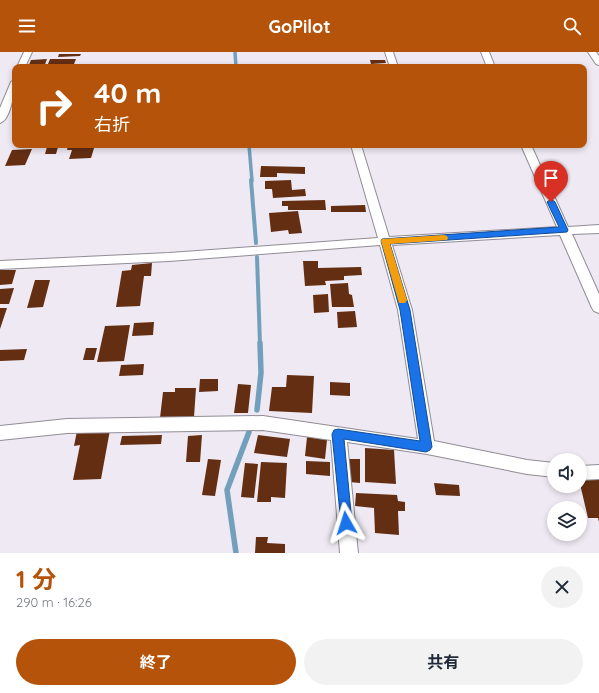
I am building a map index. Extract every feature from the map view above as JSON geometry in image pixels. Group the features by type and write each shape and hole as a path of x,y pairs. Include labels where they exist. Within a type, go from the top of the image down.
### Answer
{"street":[{"path":"22,64 28,52"},
{"path":"389,52 393,64"},
{"path":"485,52 490,64"},
{"path":"592,52 599,62"},
{"path":"0,120 12,91"},
{"path":"357,148 405,310 426,447"},
{"path":"527,148 599,308"},
{"path":"0,265 169,257 385,241 599,229"},
{"path":"0,433 67,426 263,423 426,447 527,467 547,469"},
{"path":"338,434 349,553"},
{"path":"587,473 599,472"}],"building":[{"path":"59,54 81,54 80,56 58,57"},
{"path":"47,59 45,64 29,64 31,60"},
{"path":"50,59 76,59 74,64 48,64"},
{"path":"370,60 385,60 386,63 371,64"},
{"path":"47,148 58,148 56,154 45,154"},
{"path":"68,148 94,148 91,158 69,159 72,150 67,150"},
{"path":"32,149 25,165 5,166 12,150"},
{"path":"261,166 305,167 305,174 277,173 277,177 260,177"},
{"path":"291,180 292,190 305,189 306,196 273,198 272,189 265,189 265,181"},
{"path":"325,200 326,210 288,210 288,206 282,206 282,201"},
{"path":"365,205 366,212 331,212 331,206"},
{"path":"298,211 302,233 289,234 288,230 271,232 269,213"},
{"path":"303,261 318,261 318,268 361,267 362,275 344,276 344,280 325,281 326,285 305,286"},
{"path":"152,263 151,276 144,276 140,306 116,307 122,271 131,270 132,265"},
{"path":"0,270 16,270 12,284 0,285"},
{"path":"35,280 50,280 43,307 27,308"},
{"path":"348,283 349,294 352,295 354,307 332,307 330,284"},
{"path":"14,288 9,304 0,304 0,289"},
{"path":"328,294 329,312 314,313 313,295"},
{"path":"0,308 7,308 0,329"},
{"path":"355,311 357,327 338,328 337,312"},
{"path":"154,322 153,335 132,336 134,323"},
{"path":"130,325 124,361 97,362 105,326"},
{"path":"86,348 97,348 94,360 83,360"},
{"path":"27,349 24,360 0,361 0,350"},
{"path":"144,364 143,375 119,376 121,365"},
{"path":"287,375 314,376 312,413 269,411 272,387 286,387"},
{"path":"200,379 218,379 218,391 199,392"},
{"path":"330,382 350,383 350,396 330,395"},
{"path":"238,384 251,385 248,413 234,413"},
{"path":"175,388 196,388 194,417 160,418 163,392 175,392"},
{"path":"110,430 101,479 73,480 80,445 74,446 77,431"},
{"path":"162,435 161,444 120,445 122,436"},
{"path":"202,435 200,462 186,462 188,436"},
{"path":"258,435 290,439 287,457 254,453"},
{"path":"307,437 327,440 325,459 305,456"},
{"path":"365,448 394,450 396,484 365,482"},
{"path":"208,459 221,460 215,496 202,495"},
{"path":"349,459 360,459 360,483 349,482"},
{"path":"306,461 330,462 330,476 306,474"},
{"path":"261,462 287,463 285,498 271,497 271,502 257,502"},
{"path":"245,463 258,464 254,498 241,497"},
{"path":"587,477 599,478 599,522 598,518 588,518 587,501 584,501 582,493 587,493"},
{"path":"434,483 459,485 460,496 436,495"},
{"path":"356,493 397,495 398,501 405,502 405,511 398,511 399,535 375,533 374,508 355,506"},
{"path":"256,537 268,537 267,543 285,544 285,553 255,553"}],"waterway":[{"path":"235,52 236,64"},
{"path":"249,148 252,181"},
{"path":"251,180 256,243"},
{"path":"257,257 260,344"},
{"path":"257,410 261,373 260,343"},
{"path":"236,553 227,490 249,432"}],"slow traffic":[{"path":"402,300 385,241 444,238"}],"route":[{"path":"346,523 338,434 426,447 405,310 385,241 564,230 551,202"}]}
